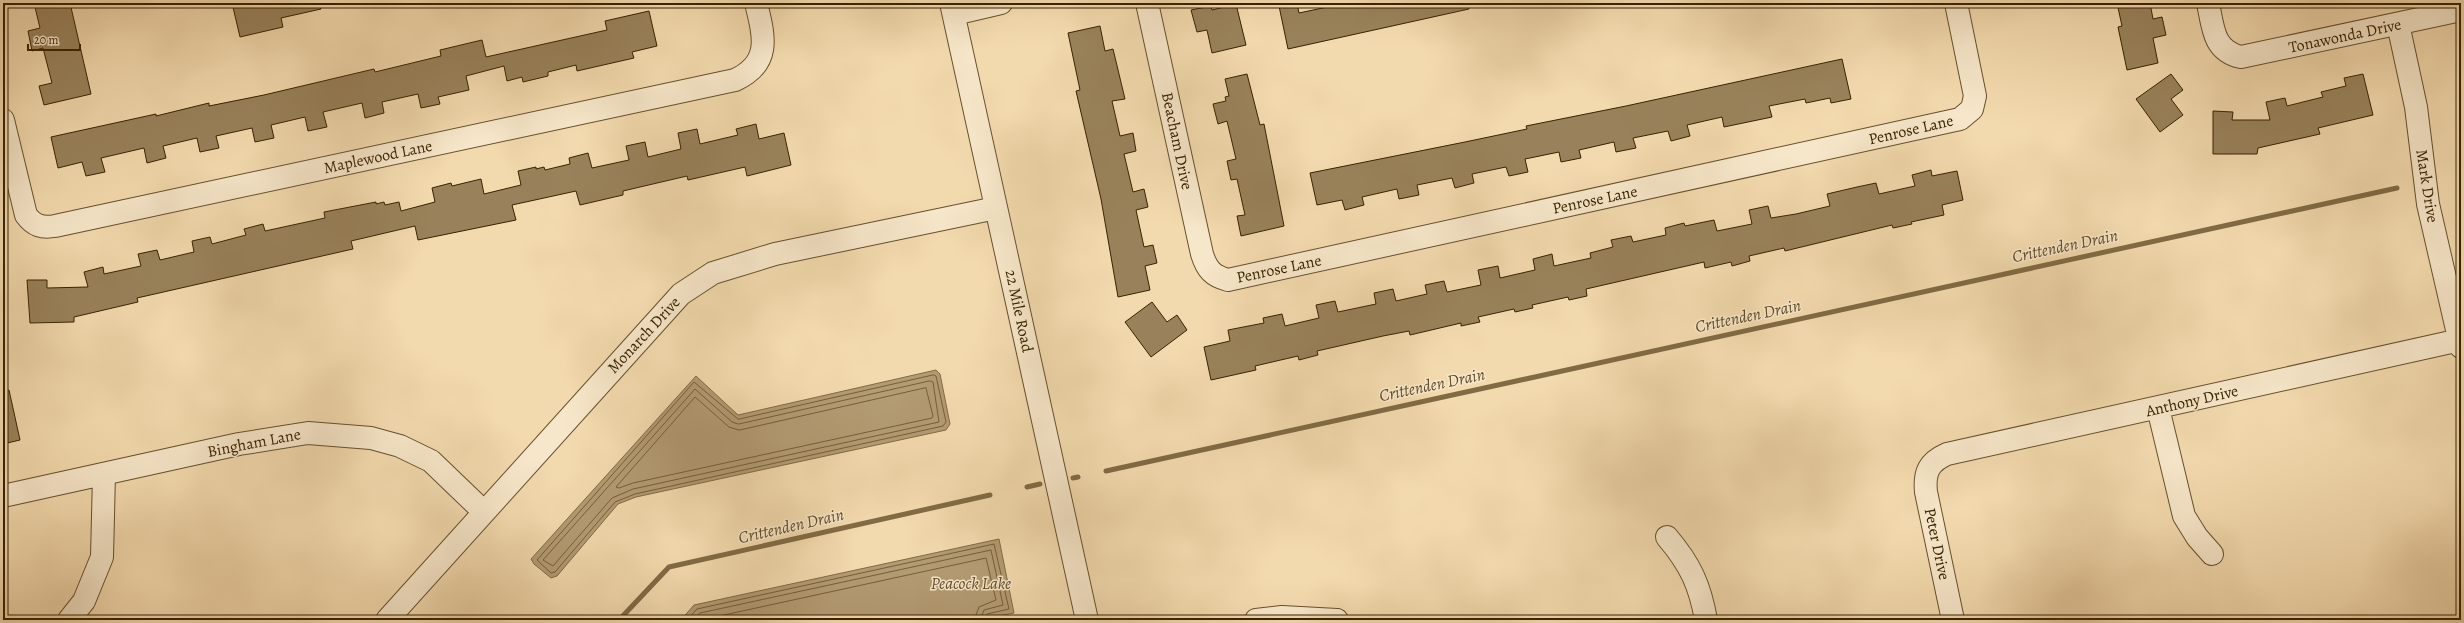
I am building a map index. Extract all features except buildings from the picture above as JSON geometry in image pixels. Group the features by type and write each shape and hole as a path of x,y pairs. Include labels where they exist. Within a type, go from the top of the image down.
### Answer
{"street":[{"name":"Maplewood Lane","path":"3,120 26,215 30,221 43,228 735,80 748,74 758,64 762,50 762,29 756,3"},
{"path":"952,8 1001,3"},
{"name":"Beacham Drive","path":"1147,3 1202,254 1205,266 1214,276"},
{"name":"Penrose Lane","path":"1214,276 1228,280 1239,279 1960,119 1972,109 1975,96 1974,84 1956,3"},
{"name":"Tonawonda Drive","path":"2208,3 2215,36 2220,47 2229,54 2241,57 2253,56 2461,10"},
{"name":"22 Mile Road","path":"952,8 1087,620"},
{"name":"Mark Drive","path":"2398,24 2416,106 2428,204 2460,343"},
{"name":"Monarch Drive","path":"387,620 681,294 713,273 775,254 996,208"},
{"name":"Anthony Drive","path":"1928,467 1936,459 1947,454 2460,343"},
{"path":"2158,408 2184,516 2196,537 2212,554"},
{"name":"Bingham Lane","path":"3,496 239,444 308,433 371,438 400,446 431,461 484,512"},
{"name":"Peter Drive","path":"1928,467 1925,480 1926,492 1953,620"},
{"path":"69,620 84,601 102,556 104,474"},
{"path":"1667,537 1685,558 1694,575 1702,597 1706,620"},
{"path":"1256,620 1282,616 1337,620"}],"water":[{"path":"936,370 940,374 950,424 946,430 636,497 618,504 557,576 551,578 534,564 531,559 696,376 738,415"},
{"name":"Peacock Lake","path":"999,539 1014,613 980,620 681,620 694,605"}],"waterway":[{"name":"Crittenden Drain","path":"1106,471 2397,188"},
{"name":"Crittenden Drain","path":"1073,478 1078,477"},
{"name":"Crittenden Drain","path":"1027,487 1040,484"},
{"name":"Crittenden Drain","path":"619,620 669,567 990,495"}]}
